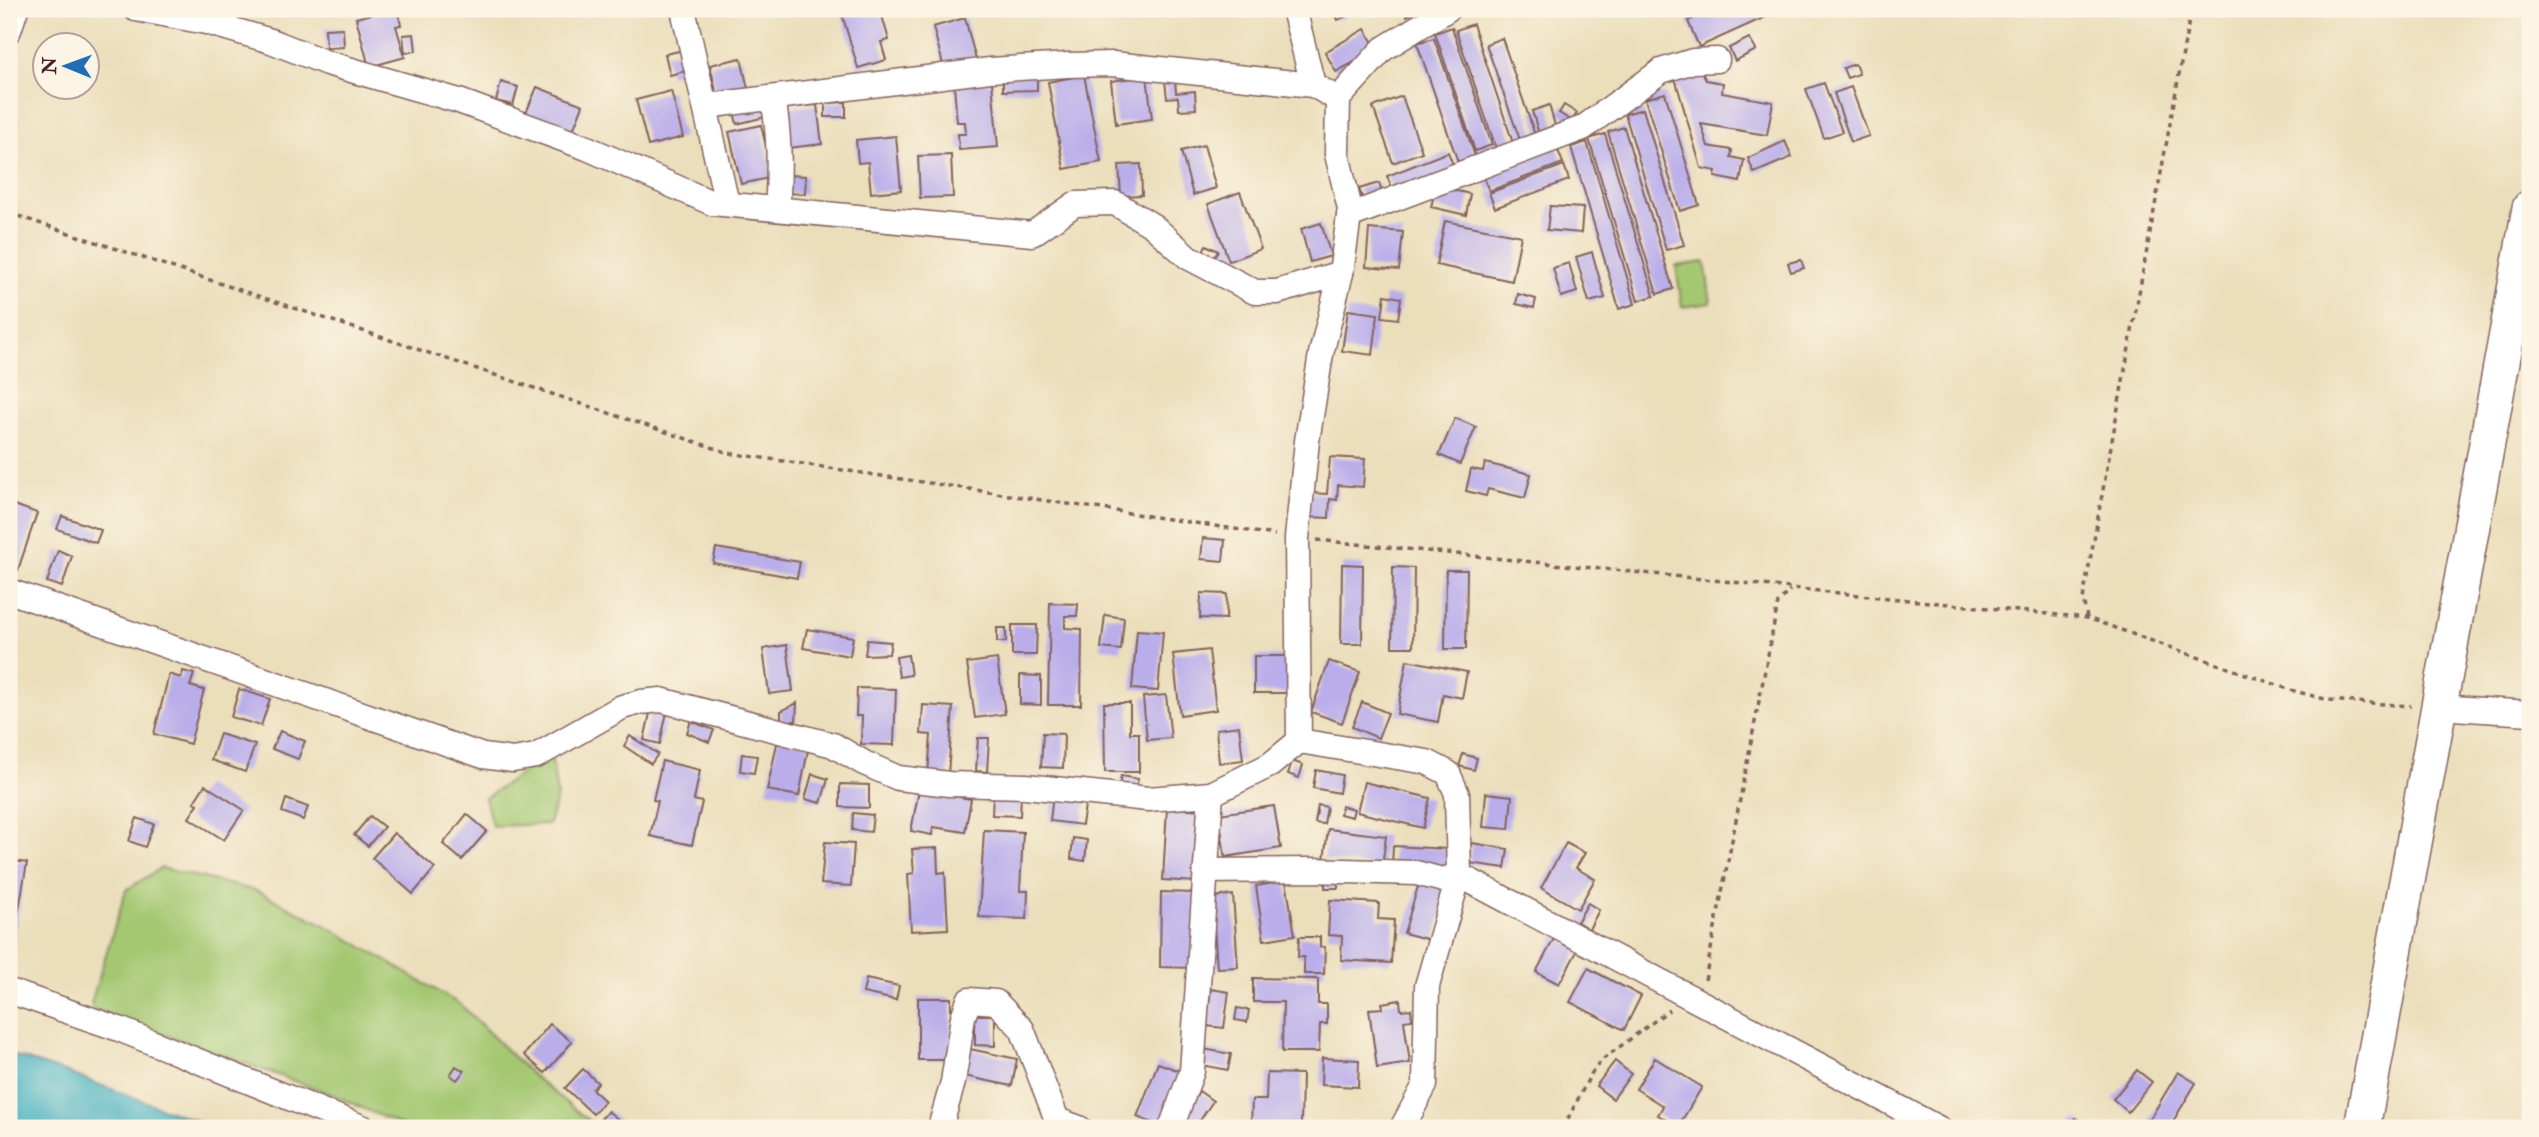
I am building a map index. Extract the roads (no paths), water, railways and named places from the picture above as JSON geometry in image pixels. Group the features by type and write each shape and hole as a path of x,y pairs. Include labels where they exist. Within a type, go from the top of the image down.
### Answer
{"street":[{"path":"9,30 16,9"},
{"path":"136,9 206,22 271,41 327,63 459,101 587,148 712,203 1032,234 1075,204 1115,203 1153,226 1188,257 1255,292 1277,292 1341,273"},
{"path":"683,9 727,204"},
{"path":"1294,9 1313,85"},
{"path":"9,591 483,756 513,760 536,757 622,708 661,700 834,745 864,763 898,778 949,784 1026,786 1148,799 1211,794 1270,765 1298,741 1297,538 1307,441 1319,367 1341,273 1350,209 1337,154 1338,99 1383,49 1448,9"},
{"path":"1349,216 1583,128 1661,71 1693,61 1717,60"},
{"path":"706,106 990,70 1113,64 1313,85 1338,99"},
{"path":"773,98 780,159 777,209"},
{"path":"2362,1128 2530,208"},
{"path":"2438,707 2530,713"},
{"path":"1298,741 1427,762 1448,773 1457,794 1459,875 1427,986 1426,1084 1402,1128"},
{"path":"1171,1128 1192,1072 1211,794"},
{"path":"1205,871 1416,873 1443,880 1459,875 1938,1128"},
{"path":"9,991 119,1029 364,1128"},
{"path":"940,1128 953,1082 963,1017 969,1000 996,1002 1022,1029 1057,1120 1079,1128"}],"water":[{"path":"9,1054 68,1073 216,1128 9,1128"}]}
